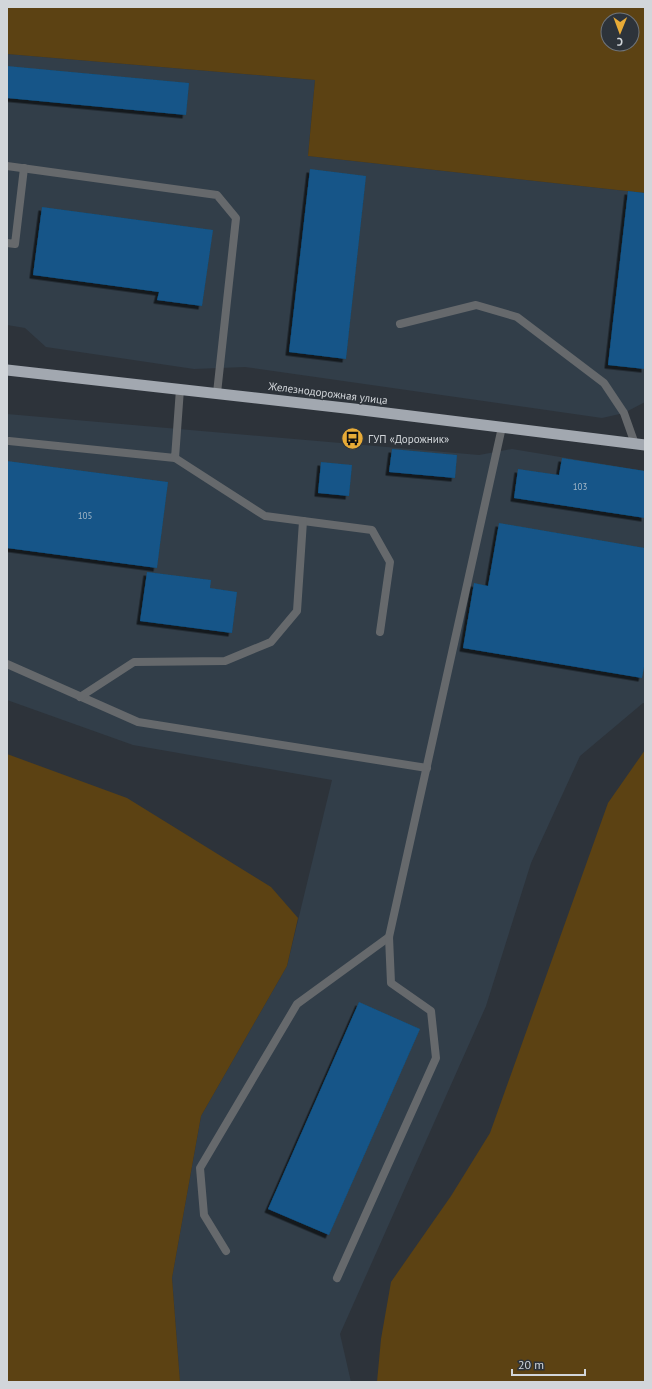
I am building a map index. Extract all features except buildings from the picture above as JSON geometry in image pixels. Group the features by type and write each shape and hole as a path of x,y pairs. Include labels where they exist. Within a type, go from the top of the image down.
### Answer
{"highway":[{"name":"Железнодорожная улица","path":"7,370 217,393 640,445"}],"lane":[{"path":"7,166 217,195 236,218 217,393"},
{"path":"7,243 15,244 24,168"},
{"path":"400,324 476,305 517,317 604,383 624,413 640,445"},
{"path":"175,458 180,389"},
{"path":"337,1278 436,1058 431,1011 391,983 390,937 502,428"},
{"path":"9,441 175,458 265,516 372,530 390,562 380,632"},
{"path":"80,697 134,662 226,661 271,642 297,611 303,521"},
{"path":"7,664 138,722 427,768"},
{"path":"226,1251 204,1215 200,1168 297,1004 390,937"}],"shaded area":[{"path":"7,7 645,7 645,193 308,156 315,80 7,54"},
{"path":"7,54 315,80 308,156 645,193 645,402 624,413 602,418 245,367 194,369 46,347 25,328 7,325"},
{"path":"7,414 479,455 512,449 645,471 645,703 643,703 580,756 531,863 486,1006 340,1334 351,1382 180,1382 172,1278 201,1116 287,966 332,780 133,745 7,700"},
{"path":"645,750 645,1382 377,1382 381,1339 391,1282 451,1196 490,1133 608,803"},
{"path":"7,754 127,798 271,887 298,918 287,966 201,1116 172,1278 180,1382 7,1382"}],"place":[{"name":"ГУП «Дорожник»","path":"353,439"}]}
